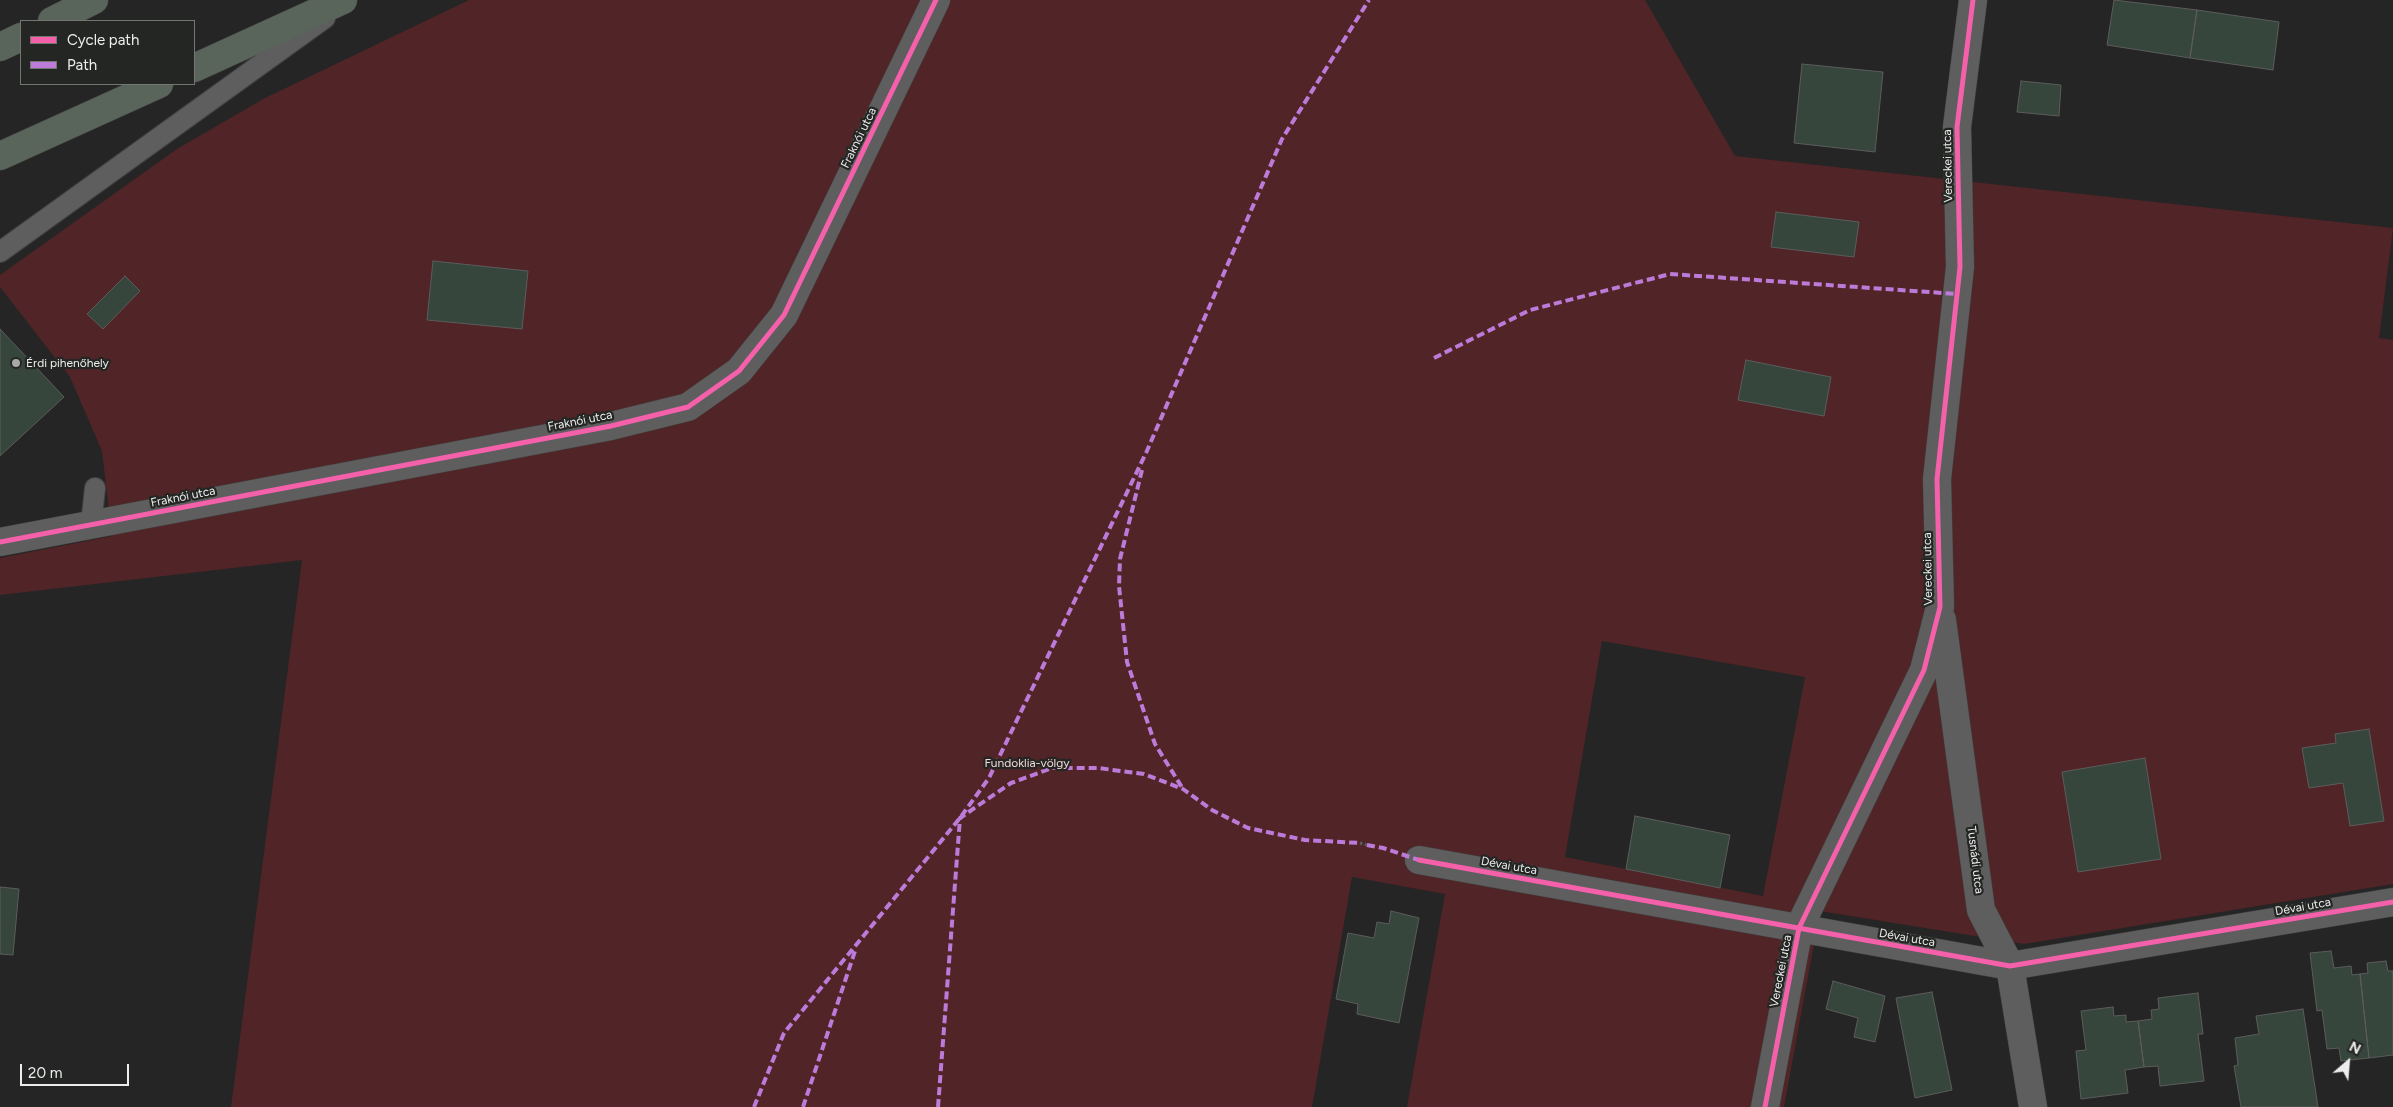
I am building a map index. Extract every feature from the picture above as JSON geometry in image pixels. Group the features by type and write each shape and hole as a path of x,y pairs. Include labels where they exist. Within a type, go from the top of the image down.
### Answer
{"highway":[{"path":"54,20 94,0"},
{"path":"195,68 343,0"},
{"path":"0,47 20,37"},
{"path":"0,156 157,85"}],"street":[{"name":"Fraknói utca","path":"0,542 611,426 688,407 739,372 784,315 936,0"},
{"name":"Vereckei utca","path":"1765,1107 1799,928 1832,856 1924,670 1940,607 1936,479 1960,267 1957,127 1973,0"},
{"name":"Tusnádi utca","path":"1940,607 1981,910 2010,966 2034,1107"},
{"name":"Dévai utca","path":"1419,860 2010,966 2393,902"}],"lane":[{"path":"0,252 349,0"},
{"path":"91,525 95,488"}],"path":[{"path":"1360,843 1367,845"}],"green space":[{"name":"Fundoklia-völgy","path":"469,0 1645,0 1735,156 2393,228 2379,338 2393,340 2393,884 2024,944 1820,911 1784,1107 1407,1107 1445,894 1352,877 1312,1107 231,1107 302,560 0,595 0,558 112,536 102,451 70,377 0,287 0,275 177,149 265,98","holes":["1602,641 1805,677 1763,896 1565,857"]}],"building":[{"path":"2114,0 2197,10 2190,58 2107,45"},
{"path":"2197,10 2279,22 2273,70 2190,58"},
{"path":"1802,64 1883,72 1875,152 1794,143"},
{"path":"2021,81 2061,85 2059,116 2017,112"},
{"path":"1776,212 1859,222 1854,257 1771,247"},
{"path":"433,261 528,271 522,329 427,320"},
{"path":"125,276 140,291 103,329 87,314"},
{"name":"Érdi pihenőhely","path":"0,329 64,397 0,456"},
{"path":"1746,360 1831,377 1824,416 1738,400"},
{"path":"2369,729 2384,821 2350,826 2343,783 2309,788 2302,748 2336,743 2335,734"},
{"path":"2145,758 2161,859 2078,872 2062,772"},
{"path":"1635,816 1730,835 1720,888 1626,869"},
{"path":"0,887 19,889 13,955 0,954"},
{"path":"1391,911 1419,918 1399,1023 1357,1014 1358,1004 1336,999 1348,933 1374,938 1377,922 1389,924"},
{"path":"2331,951 2334,968 2351,966 2352,975 2360,974 2369,1058 2341,1061 2339,1048 2327,1049 2322,1010 2317,1011 2310,953"},
{"path":"2386,961 2388,971 2393,971 2393,1055 2369,1058 2360,974 2368,973 2367,963"},
{"path":"1833,981 1885,996 1875,1042 1854,1037 1858,1018 1826,1009"},
{"path":"1932,992 1952,1090 1915,1098 1896,998"},
{"path":"2198,993 2203,1034 2198,1034 2204,1081 2160,1086 2158,1066 2144,1067 2138,1021 2152,1019 2151,1010 2159,1009 2158,998"},
{"path":"2113,1007 2114,1016 2126,1015 2126,1022 2138,1021 2144,1067 2125,1070 2128,1093 2081,1099 2076,1051 2086,1050 2081,1011"},
{"path":"2303,1009 2318,1107 2241,1107 2234,1066 2238,1065 2235,1038 2259,1034 2256,1016"}],"marked path":[{"path":"754,1107 784,1033 960,818 989,778 1146,453 1282,139 1369,0"},
{"path":"1434,358 1530,310 1670,274 1957,294"},
{"path":"1142,470 1120,559 1119,586 1127,662 1155,744 1183,789"},
{"path":"938,1107 960,818 1011,783 1052,768 1098,768 1144,774 1183,789 1212,810 1248,828 1305,840 1360,843"},
{"path":"1367,845 1383,848 1419,860"},
{"path":"803,1107 856,948"}],"cycle path":[{"path":"0,542 611,426 688,407 739,371 784,315 936,0"},
{"path":"1765,1107 1799,928 1924,670 1940,607 1937,479 1960,267 1957,127 1973,0"},
{"path":"1419,860 2010,966 2393,902"}],"place":[{"name":"Érdi pihenőhely","path":"16,363"}]}
